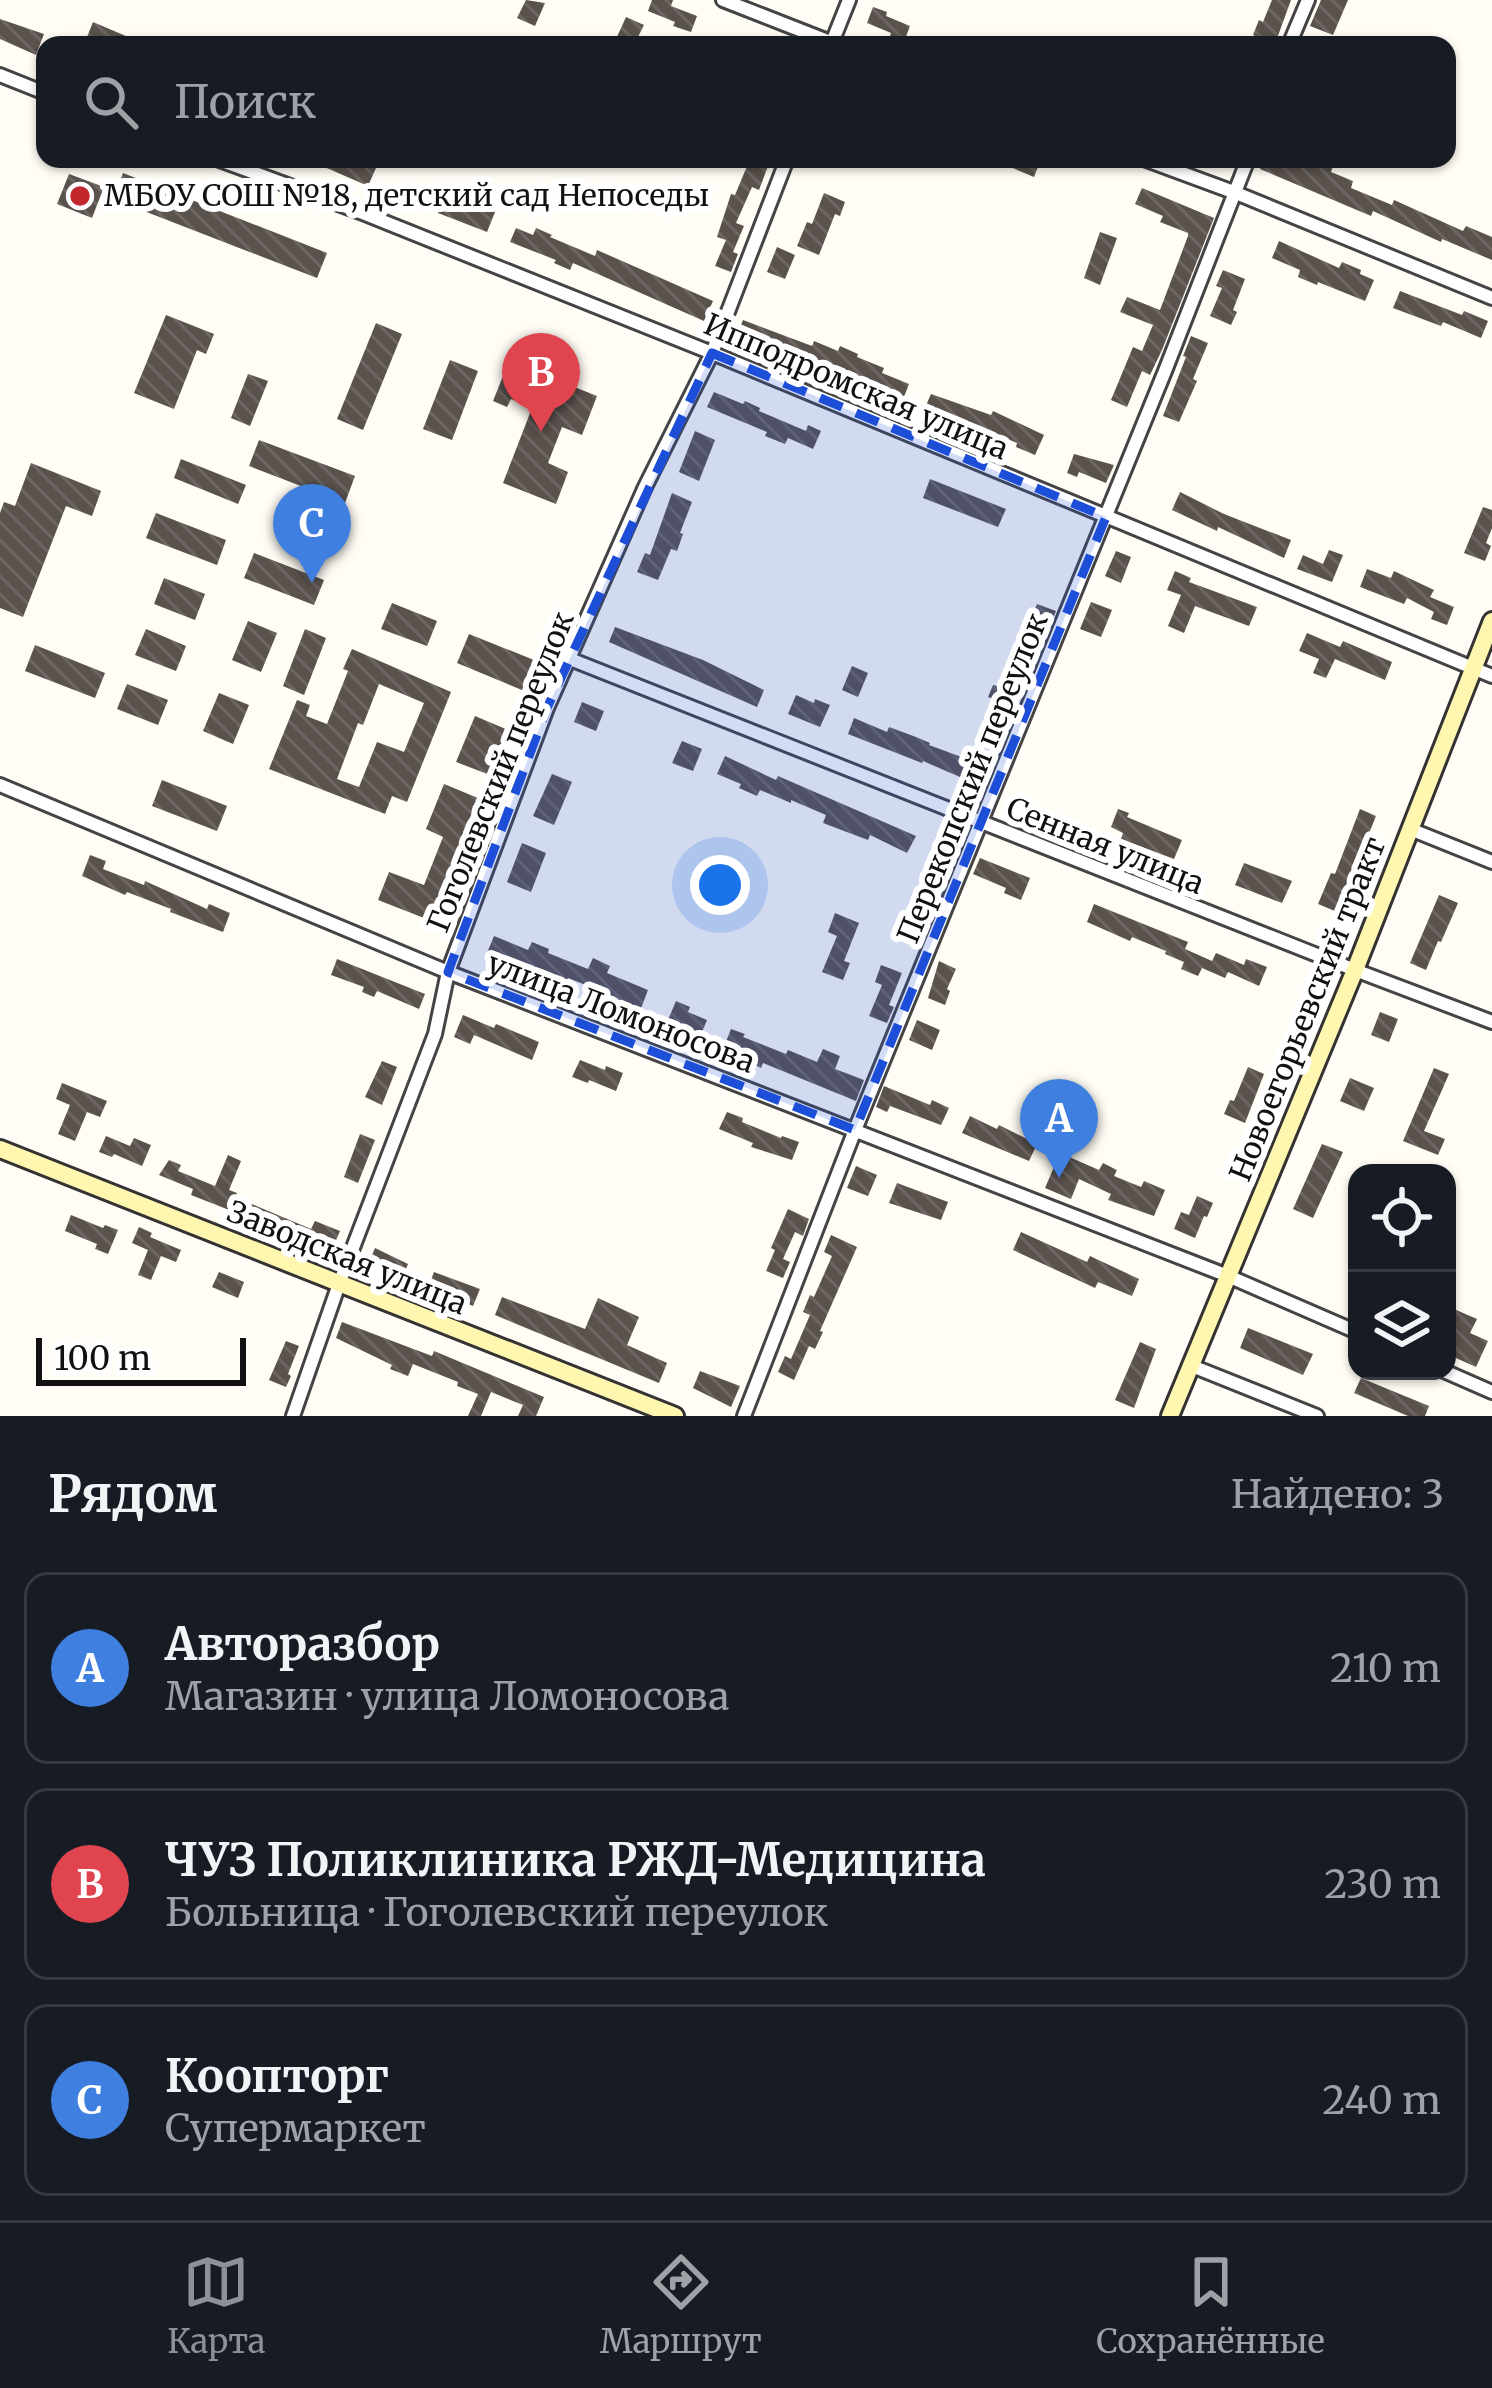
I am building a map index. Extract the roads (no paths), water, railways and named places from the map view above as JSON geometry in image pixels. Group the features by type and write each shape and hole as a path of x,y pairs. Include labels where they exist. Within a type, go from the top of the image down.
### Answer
{"main road":[{"name":"Новоегорьевский тракт","path":"1169,1416 1355,970 1492,621"},
{"name":"Заводская улица","path":"0,1149 675,1416"}],"street":[{"path":"723,0 814,36"},
{"path":"837,36 850,0"},
{"path":"1293,36 1308,0"},
{"path":"0,76 36,90"},
{"name":"Ипподромская улица","path":"241,168 712,352 1492,676"},
{"name":"Гоголевский переулок","path":"293,1416 435,1034 448,972 547,708 645,487 712,352 784,168"},
{"path":"1168,168 1492,298"},
{"name":"Перекопский переулок","path":"744,1416 1245,168"},
{"name":"Сенная улица","path":"570,659 1492,1022"},
{"name":"улица Ломоносова","path":"0,785 448,972 1228,1276 1348,1329"},
{"path":"1410,829 1492,862"},
{"path":"1192,1366 1317,1416"},
{"path":"1456,1376 1492,1392"}],"place":[{"name":"МБОУ СОШ №18, детский сад Непоседы","path":"80,196"},
{"name":"ЧУЗ Поликлиника РЖД-Медицина","path":"541,432"},
{"name":"Коопторг","path":"312,583"},
{"name":"Авторазбор","path":"1059,1178"}]}
